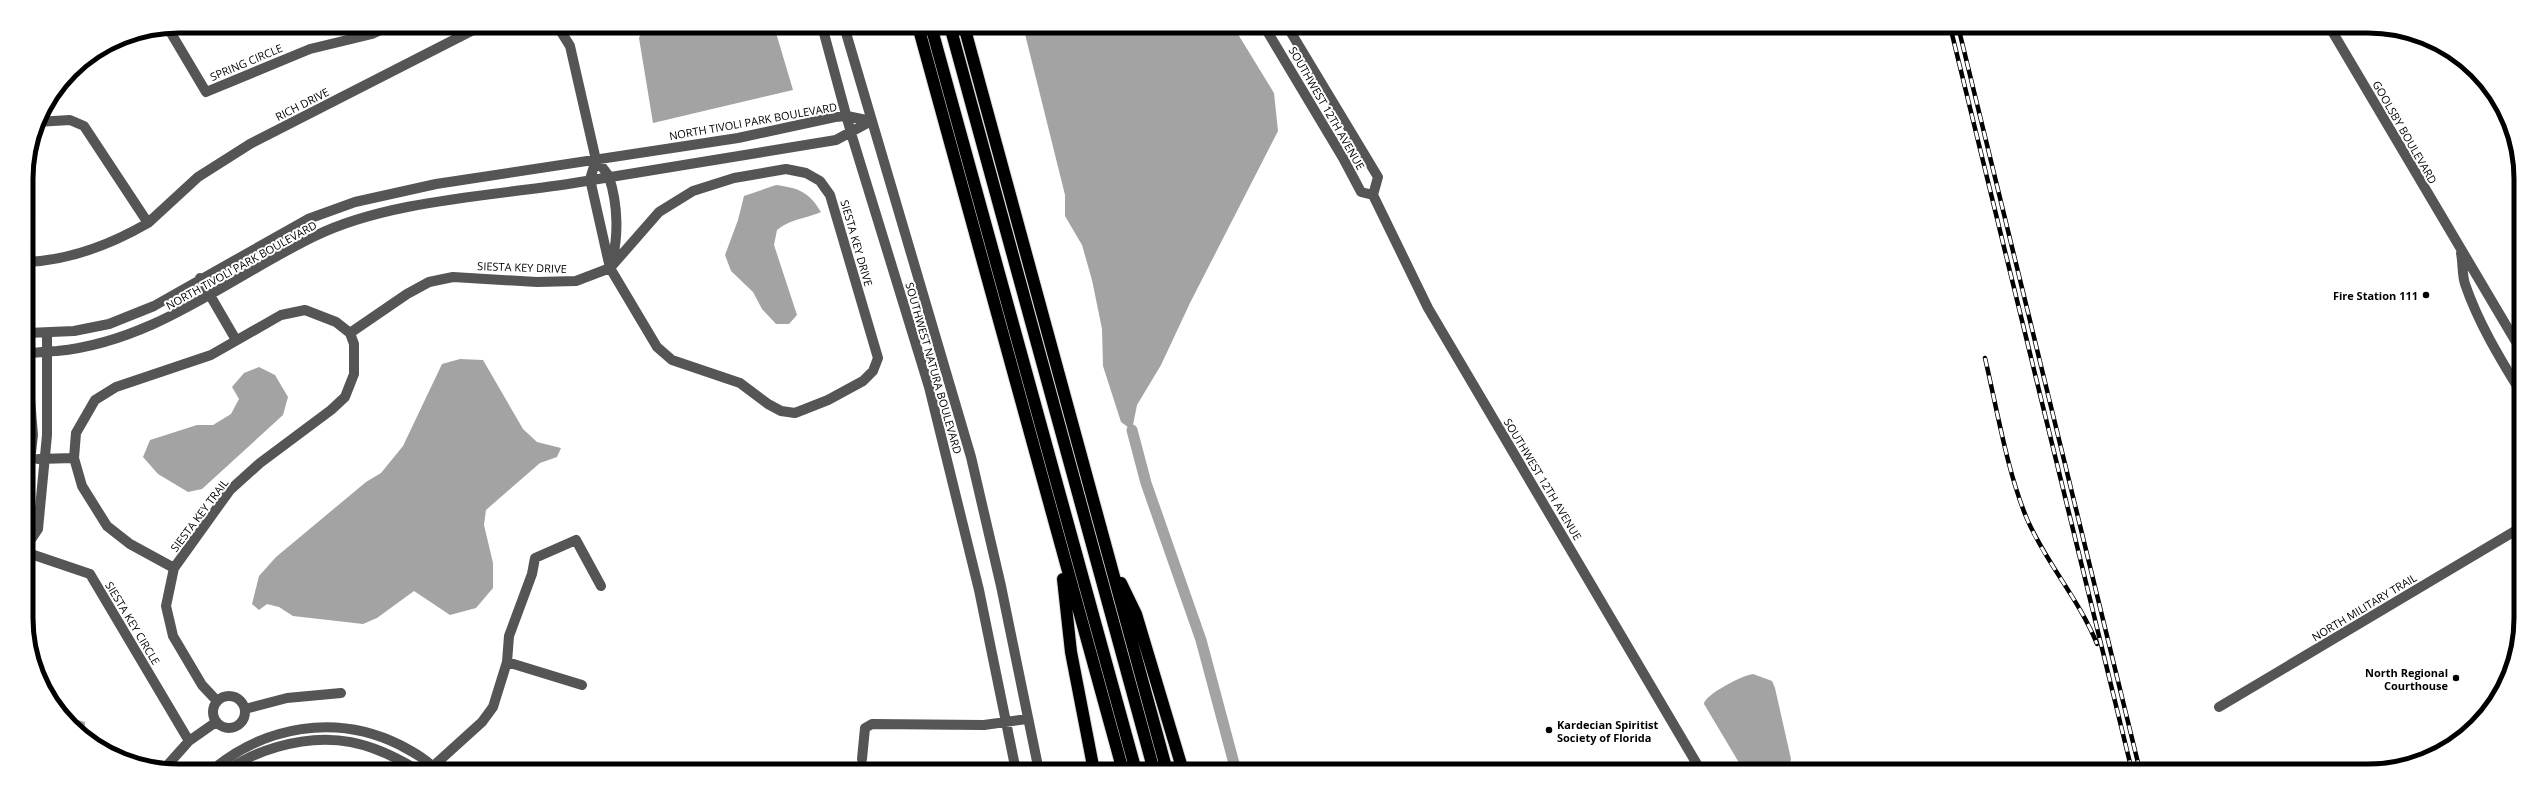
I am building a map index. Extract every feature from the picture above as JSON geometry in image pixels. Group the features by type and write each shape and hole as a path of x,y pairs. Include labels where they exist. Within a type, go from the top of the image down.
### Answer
{"highway":[{"path":"920,33 1121,764"},
{"path":"933,33 1134,764"},
{"path":"952,33 1152,764"},
{"path":"966,33 1165,764"},
{"path":"1059,540 1071,652 1093,764"},
{"path":"1108,557 1136,614 1181,764"}],"street":[{"name":"SPRING CIRCLE","path":"171,33 206,92 310,48 374,33"},
{"name":"RICH DRIVE","path":"33,262 47,261 86,252 118,240 148,223 198,177 250,144 467,33"},
{"path":"562,33 570,46 596,160 608,176 617,243 610,268"},
{"name":"SOUTHWEST NATURA BOULEVARD","path":"824,33 851,133 929,387 977,582 1015,764"},
{"name":"SOUTHWEST NATURA BOULEVARD","path":"846,33 971,458 1001,586 1037,764"},
{"name":"SOUTHWEST 12TH AVENUE","path":"1268,33 1343,158 1361,192 1373,195"},
{"name":"SOUTHWEST 12TH AVENUE","path":"1291,33 1378,177 1373,195 1428,308 1697,764"},
{"name":"GOOLSBY BOULEVARD","path":"2333,33 2514,339"},
{"name":"NORTH TIVOLI PARK BOULEVARD","path":"33,334 74,331 109,324 154,306 200,278 308,219 355,202 420,188 757,134 847,116 871,121"},
{"path":"45,122 70,120 84,126 148,223"},
{"name":"NORTH TIVOLI PARK BOULEVARD","path":"33,353 77,349 114,341 162,322 209,293 316,235 360,219 424,205 838,140 871,121"},
{"path":"757,134 761,152"},
{"path":"682,146 685,164"},
{"path":"596,160 590,180 610,268"},
{"name":"SIESTA KEY DRIVE","path":"350,333 407,294 435,281 453,277 537,282 576,281 610,268 659,212 693,190 734,178 786,169 806,173 820,181 830,194 878,358 873,371 863,381 828,400 795,413 781,410 740,383 672,360 657,347 610,268"},
{"path":"420,188 424,205"},
{"name":"GOOLSBY BOULEVARD","path":"2461,249 2465,282 2477,313 2491,342 2514,381"},
{"path":"200,278 236,340"},
{"path":"174,568 130,544 107,526 82,486 74,458 76,433 95,400 116,387 211,355 281,315 305,310 336,322 350,333"},
{"path":"33,536 38,529 45,460 48,351 47,333"},
{"name":"SIESTA KEY TRAIL","path":"218,701 202,685 173,636 166,606 174,568 230,490 260,463 331,410 346,396 354,374 354,344 350,333"},
{"path":"33,458 45,460 74,458"},
{"name":"NORTH MILITARY TRAIL","path":"2219,707 2514,532"},
{"path":"438,764 482,722 493,707 507,662 509,636 532,574 535,558 576,540 601,586"},
{"name":"SIESTA KEY CIRCLE","path":"33,555 90,574 189,741"},
{"path":"507,662 582,686"},
{"path":"245,709 287,698 341,693"},
{"path":"226,696 236,698 245,709 243,719 236,727 225,728 216,722 213,709 218,701 226,696"},
{"path":"862,759 865,728 872,724 984,726 1027,719"},
{"path":"169,764 189,741 216,722"},
{"path":"220,764 240,749 262,738 285,731 327,727 363,731 387,738 412,751 427,764"},
{"path":"325,739 327,727"},
{"path":"241,764 264,751 307,740 325,739 349,741 374,747 406,764"}],"shaded area":[{"path":"641,33 776,33 793,90 653,123 639,38"},
{"path":"1025,33 1237,33 1274,93 1278,131 1190,303 1161,365 1137,405 1132,430 1121,422 1103,366 1102,329 1092,280 1082,245 1065,216 1065,195"},
{"path":"776,185 791,188 808,195 821,212 793,221 777,230 774,245 797,315 789,324 776,324 762,309 753,292 731,271 725,255 738,220 744,196"},
{"path":"460,359 483,360 523,429 537,442 561,448 557,457 540,463 486,510 484,525 493,563 493,588 476,608 450,615 414,591 377,618 363,624 293,616 279,607 267,604 259,610 252,604 259,576 276,557 366,482 381,473 403,446 442,364"},
{"path":"259,367 275,375 288,397 283,415 202,489 188,492 158,474 143,457 150,440 197,425 213,425 231,414 239,399 232,387 244,373"},
{"path":"1753,674 1772,681 1775,688 1791,759 1790,764 1740,764 1704,704 1710,696 1717,691 1748,675"},
{"path":"74,719 85,722 84,729"}],"waterway":[{"path":"1132,430 1146,483 1201,640 1234,764"}],"railway":[{"path":"1952,33 2130,764"},
{"path":"1960,33 2138,764"},
{"path":"1985,358 2008,460 2027,519 2043,551 2090,628 2097,644"}],"place":[{"name":"Fire Station 111","path":"2426,295"},
{"name":"North Regional Courthouse","path":"2456,678"},
{"name":"Kardecian Spiritist Society of Florida","path":"1549,730"}]}
